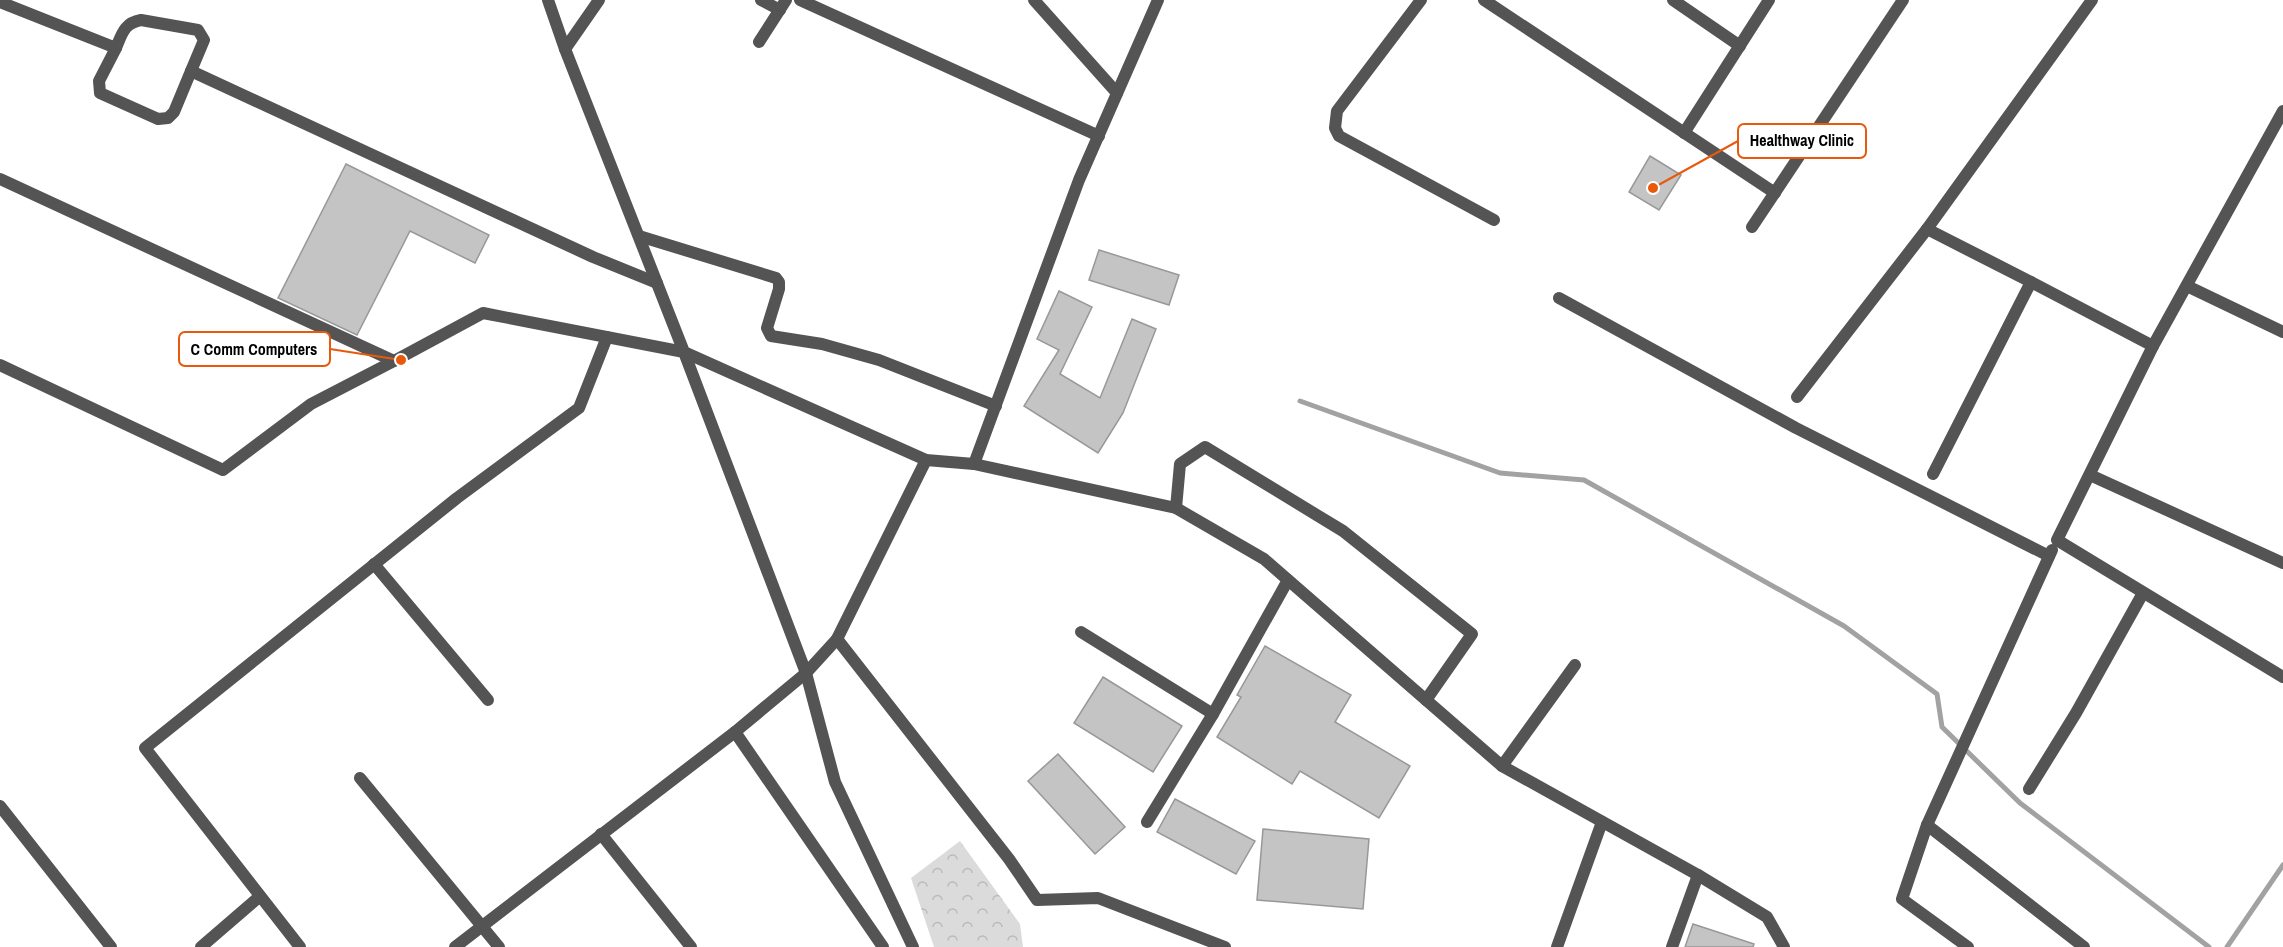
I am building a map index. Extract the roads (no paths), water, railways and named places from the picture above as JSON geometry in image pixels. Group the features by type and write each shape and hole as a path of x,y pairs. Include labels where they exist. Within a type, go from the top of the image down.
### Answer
{"street":[{"path":"548,0 806,673 835,782 913,947"},
{"path":"565,49 599,0"},
{"path":"759,42 783,5 760,0"},
{"path":"800,0 1099,136"},
{"path":"1034,0 1117,93"},
{"path":"974,464 1075,190 1158,0"},
{"path":"1421,0 1337,111 1335,128 1339,136 1494,220"},
{"path":"1484,0 1775,193"},
{"path":"1673,0 1740,46"},
{"path":"1684,133 1769,0"},
{"path":"1752,227 1903,0"},
{"path":"1797,397 1928,229 2092,0"},
{"path":"0,2 116,48"},
{"path":"141,20 198,30 204,40 191,71 174,112 168,118 158,119 100,93 99,81 126,26 133,21 141,20"},
{"path":"191,71 593,257 657,283"},
{"path":"1968,947 1902,900 1927,825 2049,556 2153,346 2283,111"},
{"path":"0,178 394,361"},
{"path":"1928,229 2153,346"},
{"path":"639,236 776,279 779,282 779,289 767,328 771,336 822,344 879,360 996,406"},
{"path":"1933,474 2031,282"},
{"path":"2187,286 2283,332"},
{"path":"1559,298 1796,428 2049,556"},
{"path":"0,365 223,470 311,404 483,313 684,352 926,460 974,464 1176,508 1264,559 1502,766 1698,875 1767,917 1784,947"},
{"path":"300,947 145,748 457,498 579,408 607,337"},
{"path":"1176,508 1180,464 1205,447 1343,531 1472,634 1426,700"},
{"path":"455,947 735,732 806,673 837,639 926,460"},
{"path":"2090,475 2283,564"},
{"path":"2057,540 2283,677"},
{"path":"374,564 489,700"},
{"path":"1147,822 1213,714 1288,580"},
{"path":"2030,789 2076,713 2143,593"},
{"path":"1081,632 1213,714"},
{"path":"837,639 1009,859 1037,900 1098,898 1225,947"},
{"path":"1502,766 1575,665"},
{"path":"735,732 883,947"},
{"path":"360,778 499,947"},
{"path":"0,806 111,947"},
{"path":"1557,947 1602,822"},
{"path":"1927,825 2084,947"},
{"path":"601,834 691,947"},
{"path":"1672,947 1698,875"},
{"path":"201,947 259,897"}],"waterway":[{"path":"1300,401 1500,473 1584,480 1844,626 1937,694 1942,727 2020,803 2209,947"},
{"path":"2227,947 2283,865"}],"place":[{"name":"Healthway Clinic","path":"1653,188"},
{"name":"C Comm Computers","path":"401,360"}]}
